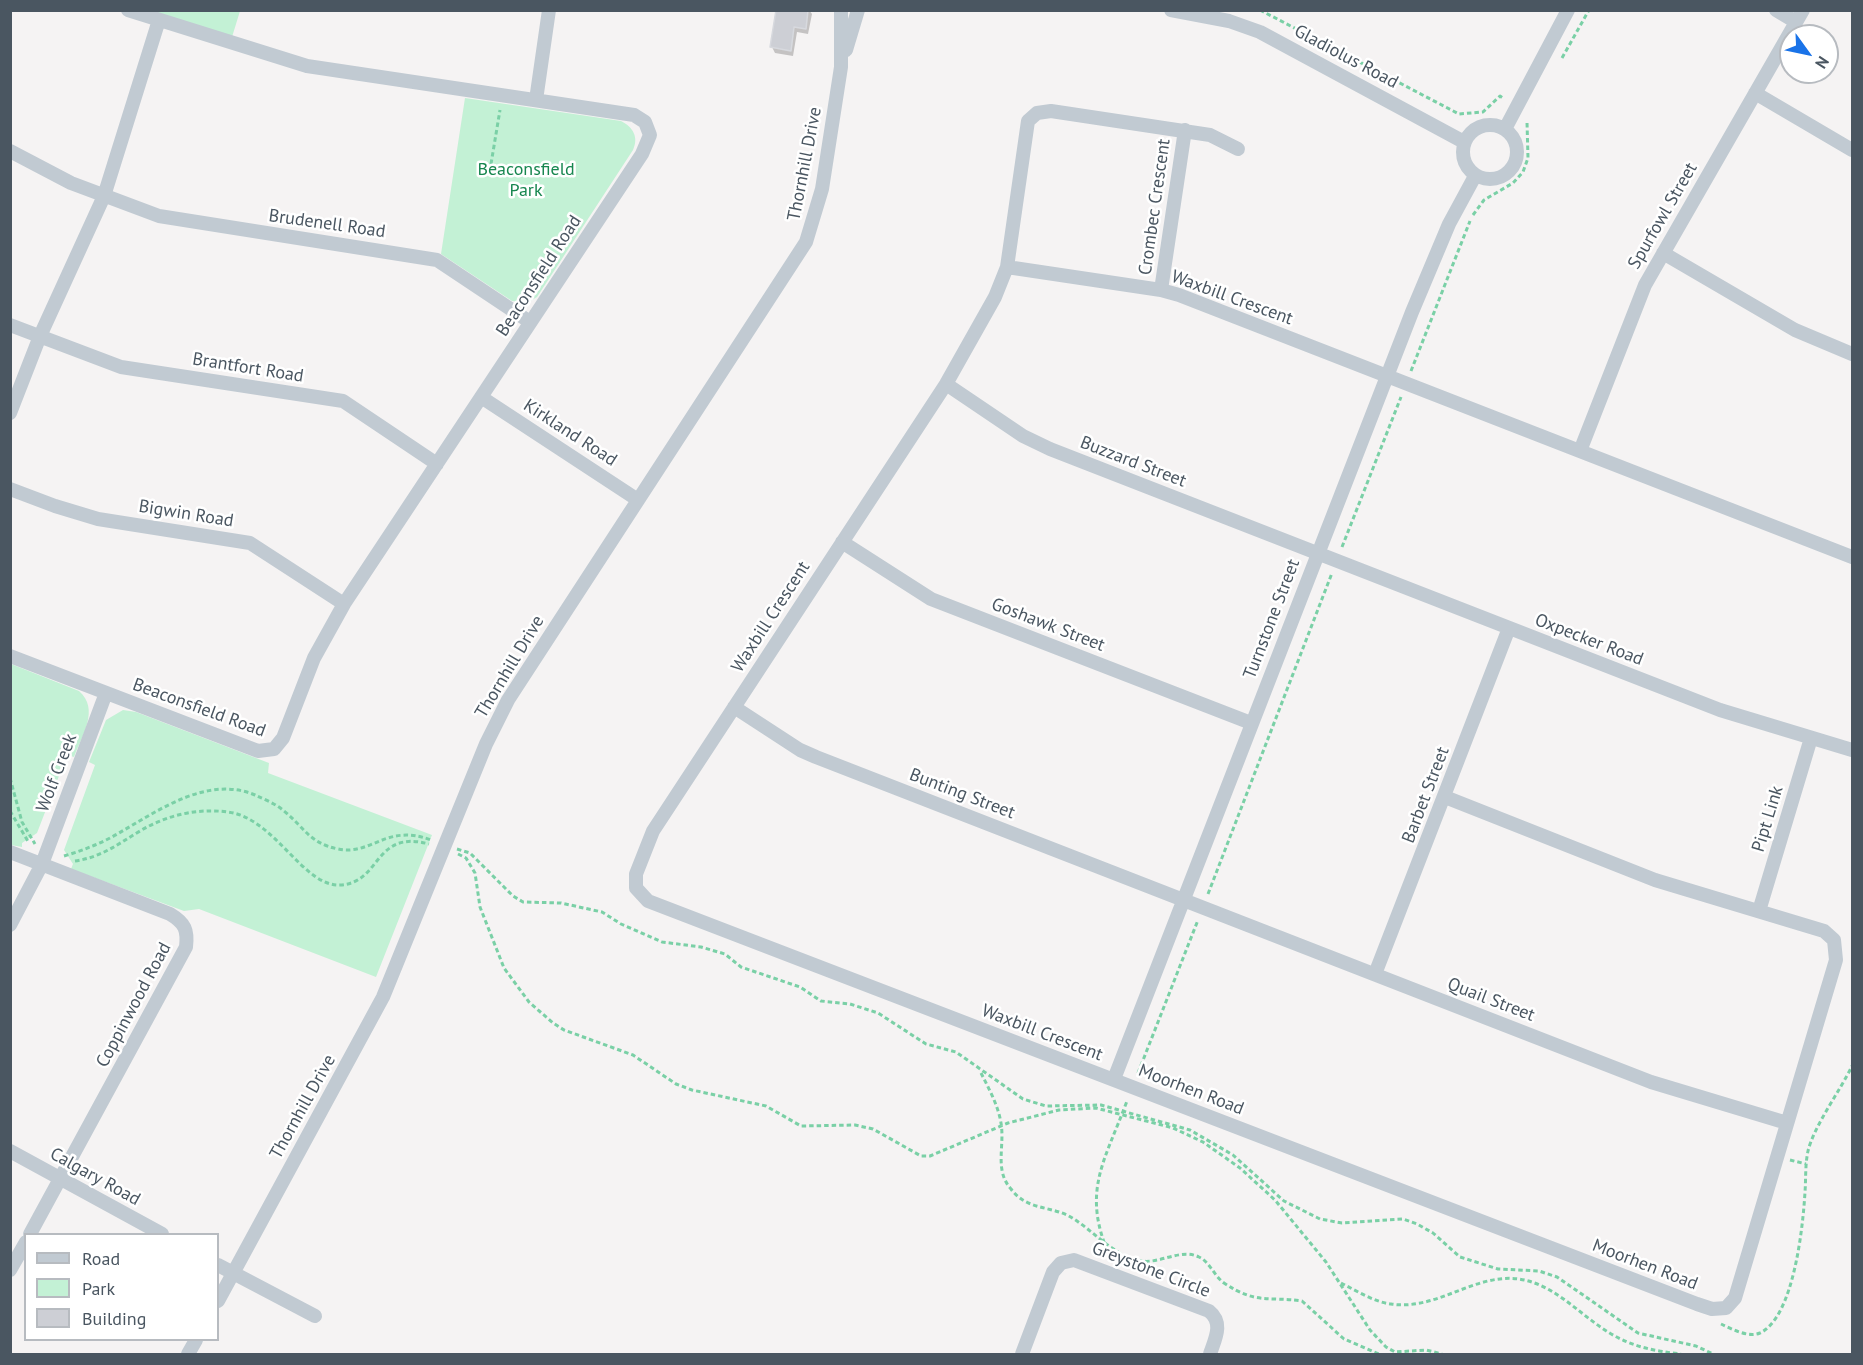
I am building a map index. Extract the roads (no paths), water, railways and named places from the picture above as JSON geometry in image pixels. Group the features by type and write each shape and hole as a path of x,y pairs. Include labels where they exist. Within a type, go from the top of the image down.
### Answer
{"street":[{"name":"Beaconsfield Road","path":"10,656 258,751 270,751 279,744 314,658 344,604 642,154 650,135 645,122 634,115 307,66 128,10"},
{"path":"536,100 549,10"},
{"name":"Thornhill Drive","path":"841,67 842,10"},
{"name":"Thornhill Drive","path":"219,1299 384,997 502,710 806,242 822,189 841,67 858,10"},
{"name":"Gladiolus Road","path":"1171,10 1229,21 1260,32 1464,142"},
{"path":"1505,129 1568,10"},
{"path":"1776,10 1800,16"},
{"name":"Spurfowl Street","path":"1580,451 1644,285 1800,16"},
{"path":"10,413 40,336 104,196 159,20"},
{"path":"1755,93 1852,150"},
{"name":"Crombec Crescent","path":"1007,267 1026,126 1032,117 1041,111 1185,130 1219,137 1238,149"},
{"path":"1486,125 1505,129 1512,135 1518,154 1510,171 1494,180 1475,176 1464,161 1464,142 1477,128 1486,125"},
{"name":"Crombec Crescent","path":"1161,290 1185,130"},
{"name":"Brudenell Road","path":"10,151 71,183 168,218 437,260 530,322"},
{"name":"Turnstone Street","path":"1114,1079 1186,899 1317,553 1449,224 1475,176"},
{"path":"1662,253 1795,330 1852,354"},
{"name":"Waxbill Crescent","path":"1114,1079 642,897 636,888 635,879 653,831 946,384 995,297 1007,267 1161,290 1852,556"},
{"name":"Brantfort Road","path":"10,325 121,367 343,401 437,464"},
{"name":"Buzzard Street","path":"946,384 1041,445 1317,553"},
{"name":"Kirkland Road","path":"481,397 638,500"},
{"name":"Bigwin Road","path":"10,489 54,506 98,519 250,543 344,604"},
{"name":"Goshawk Street","path":"842,542 931,599 1251,723"},
{"name":"Oxpecker Road","path":"1317,553 1720,710 1852,750"},
{"name":"Barbet Street","path":"1375,974 1509,628"},
{"name":"Wolf Creek","path":"10,925 45,855 106,693"},
{"name":"Bunting Street","path":"734,707 800,750 816,757 1186,899"},
{"name":"Pipt Link","path":"1759,910 1811,738"},
{"path":"1445,797 1655,880 1759,910"},
{"name":"Coppinwood Road","path":"10,852 45,855 170,914 185,925 188,934 186,947 31,1233"},
{"name":"Quail Street","path":"1186,899 1651,1082 1787,1124"},
{"name":"Moorhen Road","path":"1114,1079 1716,1310 1730,1306 1735,1298 1836,960 1837,946 1824,931 1759,910"},
{"name":"Calgary Road","path":"10,1151 160,1233"},
{"path":"10,1270 24,1246"},
{"name":"Greystone Circle","path":"1022,1354 1053,1272 1061,1263 1074,1260 1213,1314 1218,1327 1210,1354"},
{"path":"219,1266 315,1316"}],"park label":[{"name":"Beaconsfield Park","path":"526,180"}]}
